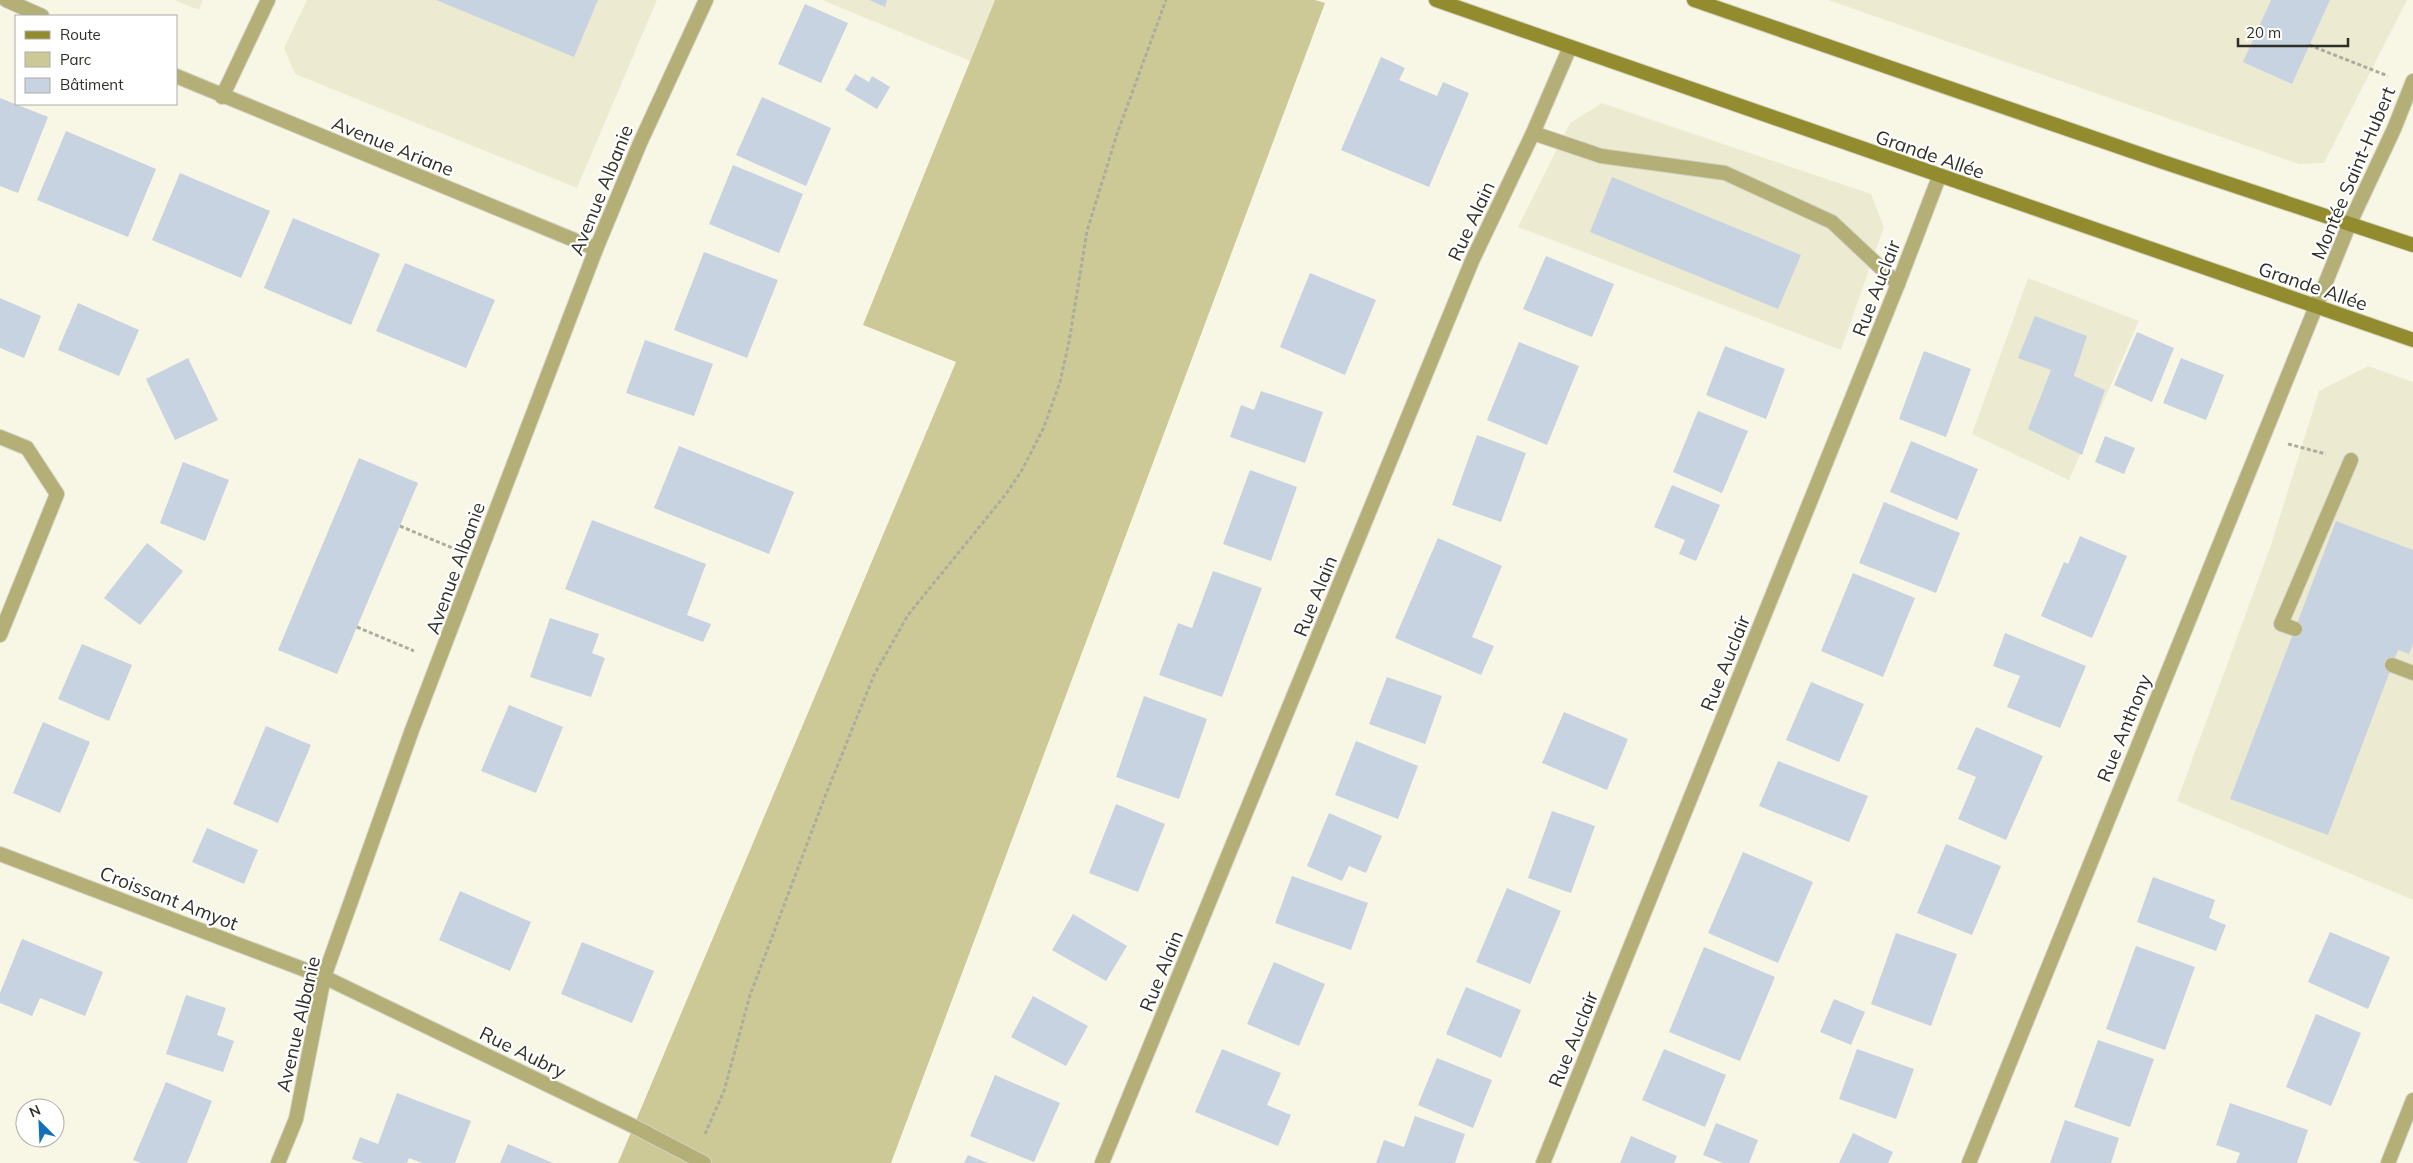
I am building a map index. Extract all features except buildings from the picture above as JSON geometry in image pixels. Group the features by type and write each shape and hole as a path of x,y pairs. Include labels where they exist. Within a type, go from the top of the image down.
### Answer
{"main road":[{"name":"Grande Allée","path":"1436,0 1939,177 2413,340"},
{"path":"1694,0 2349,225 2413,245"}],"street":[{"path":"6,0 40,15"},
{"path":"222,97 268,0"},
{"name":"Avenue Albanie","path":"278,1163 296,1119 324,978 412,730 440,662 596,249 640,143 706,0"},
{"name":"Rue Alain","path":"1102,1163 1468,270 1533,133 1570,46"},
{"name":"Avenue Ariane","path":"178,77 222,97 596,249"},
{"name":"Montée Saint-Hubert","path":"2316,307 2349,225 2394,129 2412,83"},
{"path":"1533,133 1600,156 1725,173 1832,222 1898,284"},
{"name":"Rue Auclair","path":"1543,1163 1898,284 1939,177"},
{"name":"Rue Anthony","path":"1969,1163 2316,307"},
{"path":"0,437 27,448 57,494 0,635"},
{"path":"2295,629 2281,624 2350,460"},
{"path":"2392,666 2413,673"},
{"name":"Croissant Amyot","path":"0,854 324,978"},
{"name":"Rue Aubry","path":"324,978 625,1122 704,1163"},
{"path":"2388,1163 2413,1100"}],"path":[{"path":"709,1126 724,1091 747,1005 760,969 874,675 908,615 1006,494 1022,470 1044,427 1060,382 1069,342 1087,231 1117,134 1166,0"},
{"path":"2310,45 2412,83"},
{"path":"2278,442 2350,460"},
{"path":"400,526 478,558"},
{"path":"357,627 440,662"}],"shaded area":[{"path":"174,0 203,0 199,10"},
{"path":"307,0 657,0 577,188 295,74 284,48"},
{"path":"822,0 995,0 970,61"},
{"path":"1828,0 2407,0 2324,163 2299,164"},
{"path":"1602,103 1871,194 1884,227 1841,350 1518,227 1570,123"},
{"path":"2028,278 2139,321 2069,480 1972,434"},
{"path":"2368,366 2413,382 2413,900 2177,801 2271,545 2319,391"}],"green space":[{"path":"995,0 1315,0 1325,3 891,1163 618,1163 956,362 863,325"}]}
